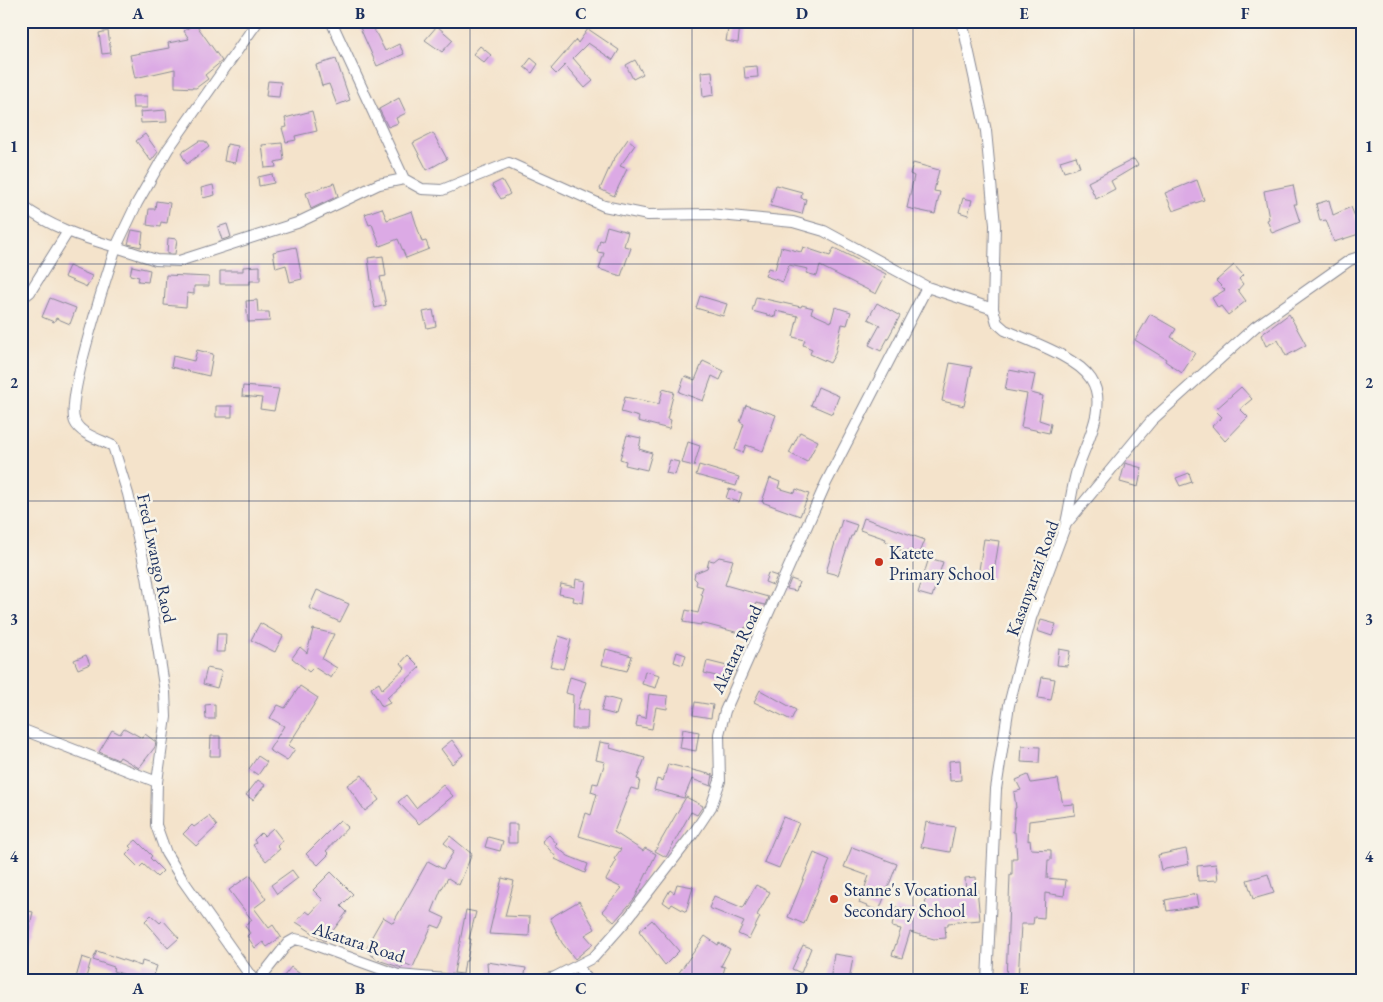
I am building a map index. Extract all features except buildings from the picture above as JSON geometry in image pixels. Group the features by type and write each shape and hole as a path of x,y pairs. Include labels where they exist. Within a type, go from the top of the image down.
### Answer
{"street":[{"name":"Fred Lwango Raod","path":"256,981 166,853 156,825 157,782 166,716 165,692 148,576 121,466 113,446 83,432 75,423 72,408 92,326 116,247 136,203 168,149 258,21"},
{"path":"331,21 404,179 422,189 442,190 509,163 604,206 648,215 709,214 793,222 824,231 927,287 993,309"},
{"path":"962,21 986,131 995,225 993,309 997,323 1005,330 1072,361 1091,379 1097,398 1094,422 1076,472 1066,524"},
{"path":"21,205 42,220 67,233 156,260 179,261 297,223 379,184 404,179"},
{"path":"21,299 30,292 67,233"},
{"name":"Kasanyarazi Road","path":"988,981 996,789 1009,705 1031,618 1066,524 1152,420 1255,327 1350,260 1362,256"},
{"name":"Akatara Road","path":"539,981 555,977 594,957 625,922 711,808 720,781 719,734 725,711 826,483 927,287"},
{"path":"21,729 157,782"},
{"name":"Akatara Road","path":"256,981 288,943 294,939 304,940 398,975 469,981"},
{"path":"577,966 589,981"}],"place":[{"name":"Katete Primary School","path":"879,562"},
{"name":"Stanne's Vocational Secondary School","path":"834,899"}]}
